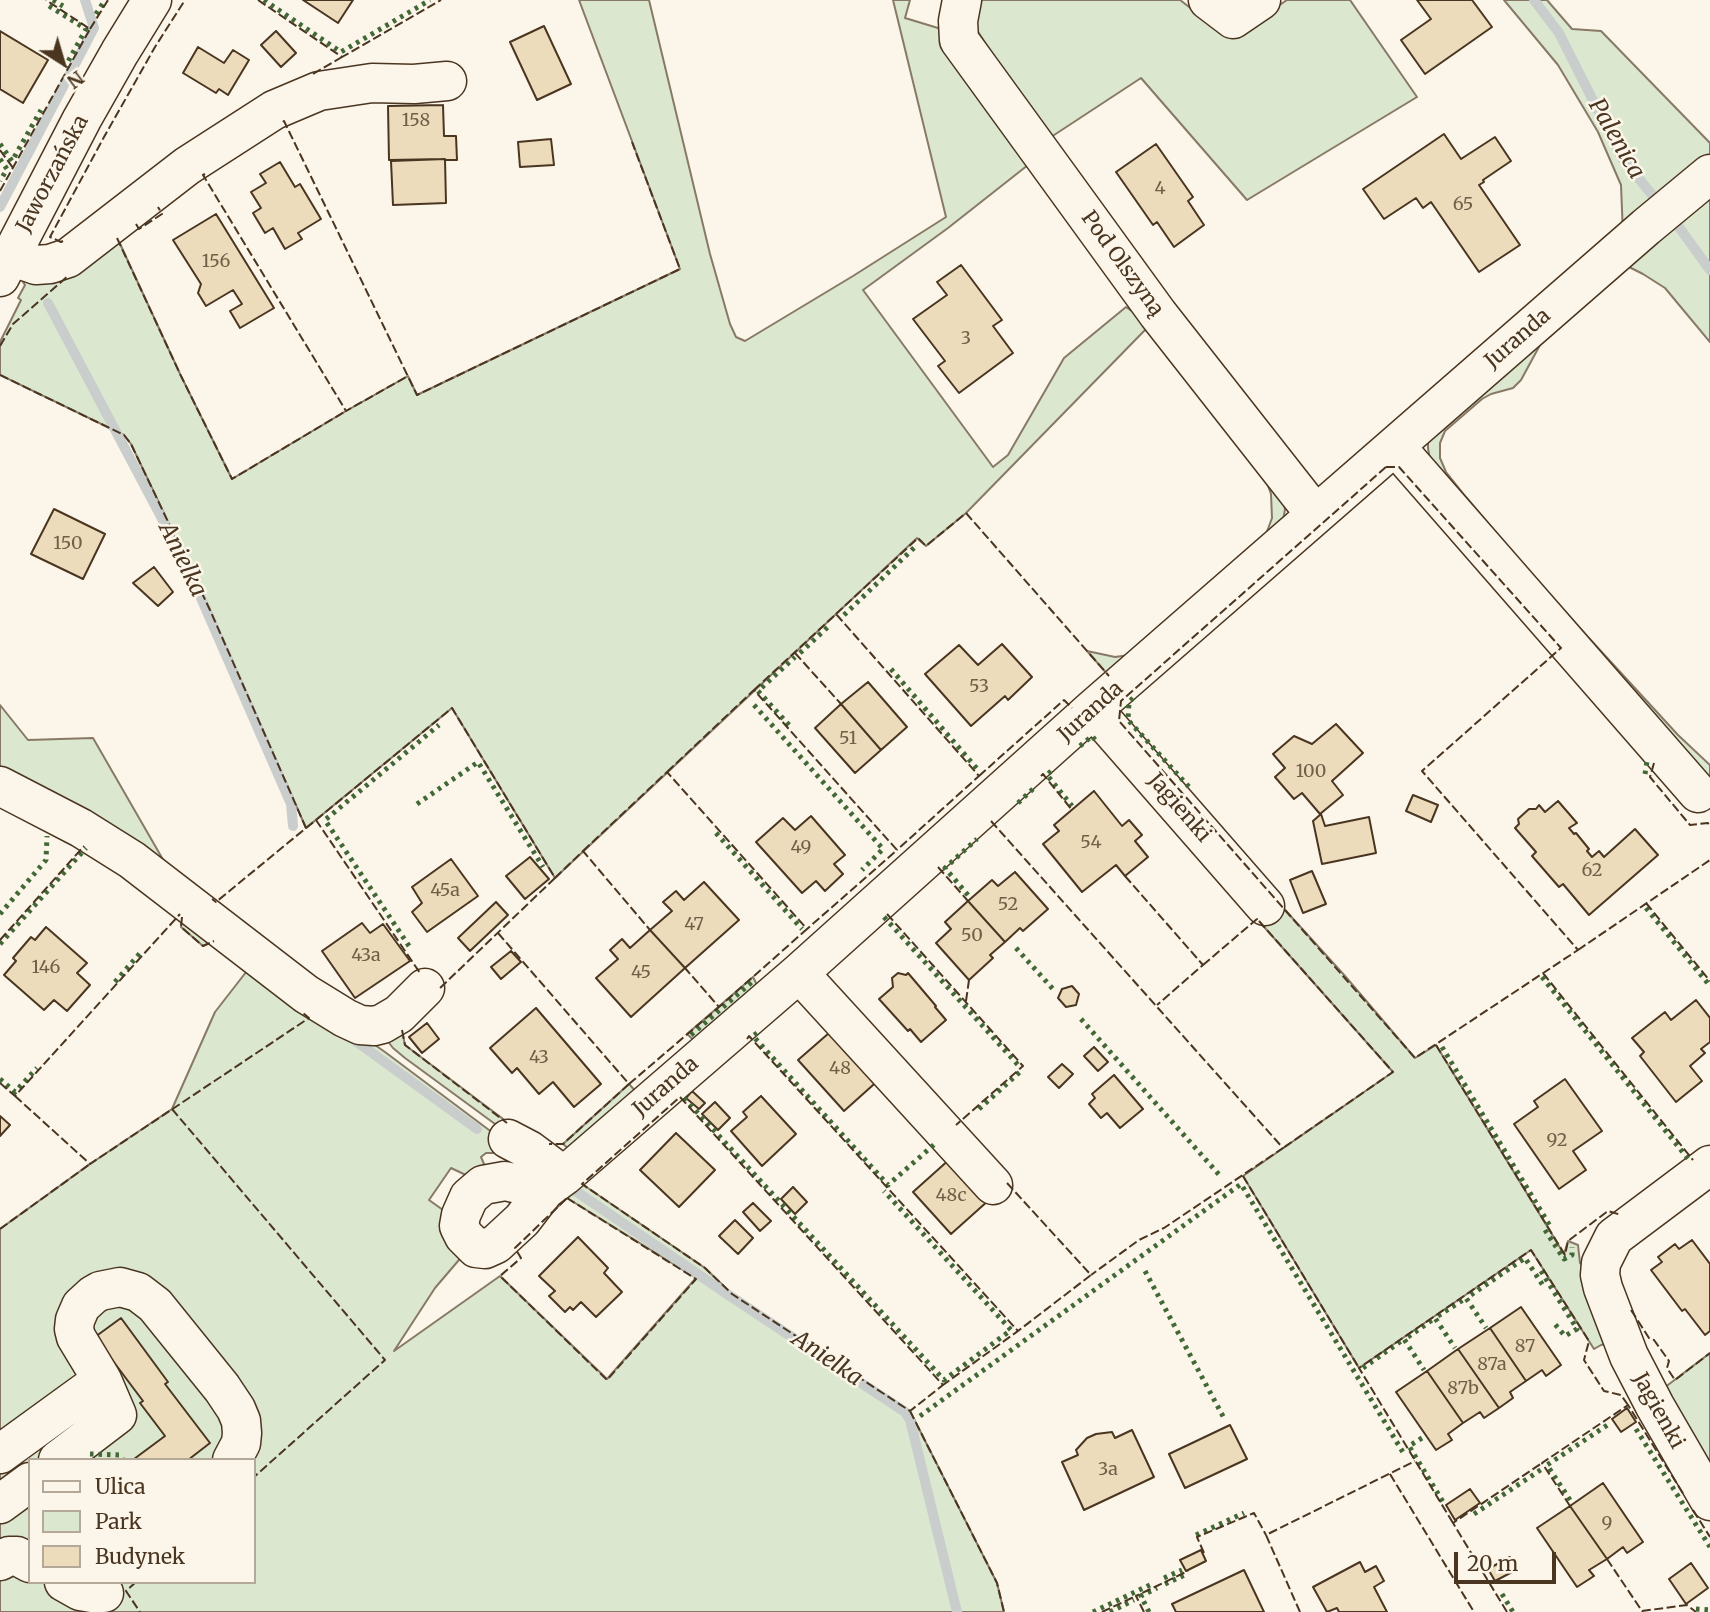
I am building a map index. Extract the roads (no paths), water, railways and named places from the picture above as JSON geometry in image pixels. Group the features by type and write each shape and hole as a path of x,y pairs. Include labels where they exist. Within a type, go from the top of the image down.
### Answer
{"street":[{"name":"Jaworzańska","path":"5,267 82,119 152,0"},
{"name":"Pod Olszyną","path":"962,0 958,21 959,40 1158,314 1315,514"},
{"path":"1208,0 1233,19 1261,0"},
{"path":"5,267 50,264 68,258 187,166 274,110 319,91 372,83 414,84 447,81"},
{"name":"Juranda","path":"554,1183 505,1181 483,1185 469,1197 461,1215 459,1226 464,1236 476,1248 485,1249 496,1244 522,1220 554,1183 799,973 1315,514 1710,174"},
{"path":"1396,447 1698,793"},
{"name":"Jagienki","path":"1093,709 1265,906"},
{"path":"0,786 80,828 132,860 306,993 345,1018 360,1025 382,1024 399,1014 425,988"},
{"path":"799,973 993,1185"},
{"path":"508,1139 529,1150 554,1183"},
{"name":"Jagienki","path":"1710,1165 1614,1237 1605,1251 1600,1275 1629,1356 1710,1501"},
{"path":"62,1458 126,1427 76,1337 74,1328 76,1314 86,1300 100,1291 120,1287 138,1292 155,1305 236,1409 241,1421 242,1443 233,1458"},
{"path":"0,1454 102,1380"},
{"path":"0,1504 28,1483"},
{"path":"0,1561 9,1556 17,1556 28,1562"},
{"path":"68,1584 80,1591 110,1596"}],"waterway":[{"name":"Anielka","path":"0,207 94,28 85,0"},
{"name":"Palenica","path":"1534,0 1559,33 1622,158 1710,270"},
{"name":"Anielka","path":"48,303 187,566 291,804 293,826"},
{"name":"Anielka","path":"350,1037 477,1129"},
{"name":"Anielka","path":"577,1192 905,1412 910,1420 957,1612"}]}
